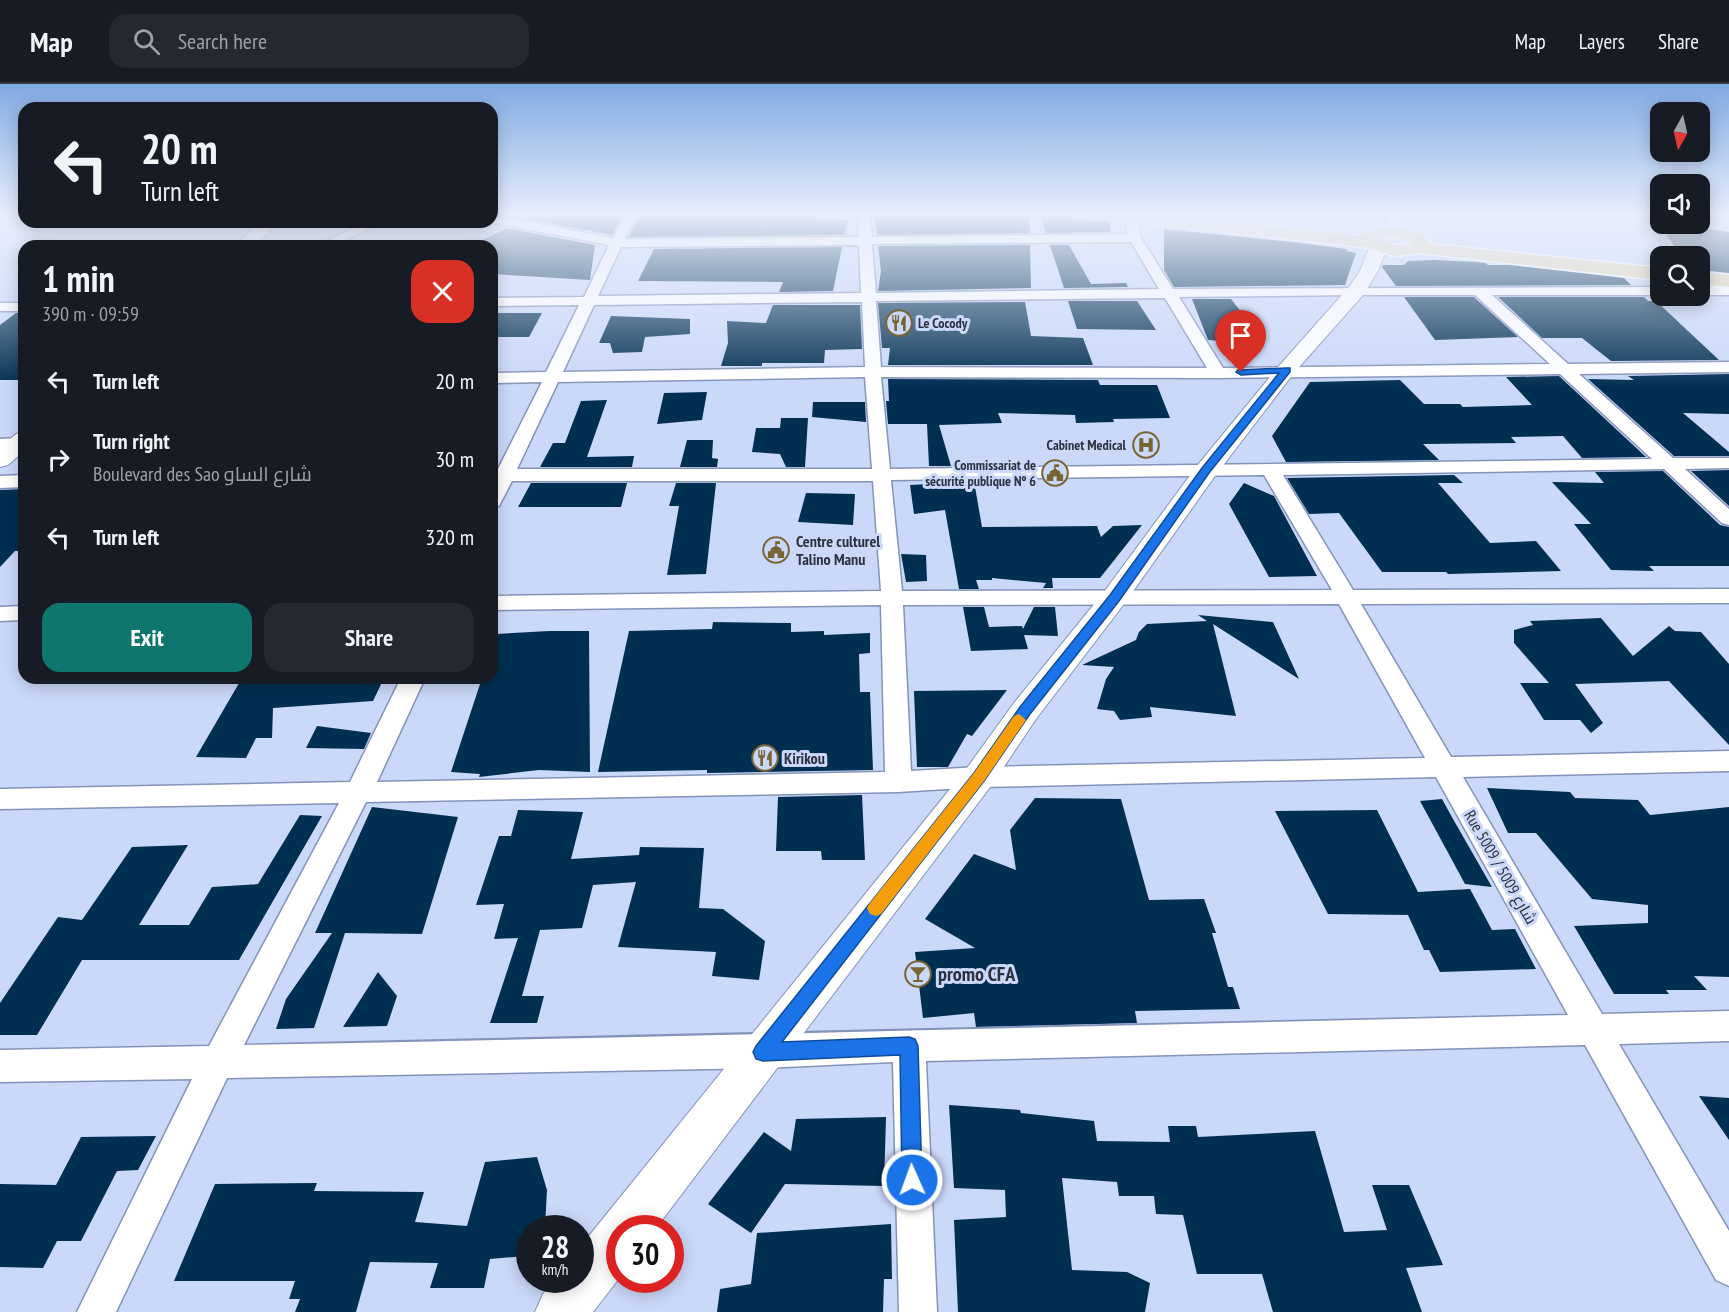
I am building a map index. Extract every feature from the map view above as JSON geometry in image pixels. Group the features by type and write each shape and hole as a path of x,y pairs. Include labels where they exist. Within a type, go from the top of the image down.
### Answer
{"main road":[{"path":"1710,273 1729,275"},
{"path":"1710,279 1729,281"}],"street":[{"path":"603,272 551,377 498,475 881,475 1729,463"},
{"path":"867,272 892,598 898,782"},
{"path":"1157,272 1218,373"},
{"path":"498,302 1171,293 1255,272"},
{"path":"636,1215 979,777 1025,711 1114,598 1206,471 1286,370 1355,272"},
{"path":"1439,272 1481,293 1729,519"},
{"path":"1481,293 1650,291"},
{"path":"1710,291 1729,291"},
{"path":"0,307 18,306"},
{"path":"498,378 873,372 1218,373 1286,370 1729,367"},
{"path":"0,460 14,442"},
{"name":"Rue 5009 / شارع 5009","path":"1270,469 1347,598 1729,1267"},
{"path":"0,482 18,481"},
{"path":"498,603 892,598 1729,596"},
{"path":"0,614 18,613"},
{"path":"96,1312 218,1062 358,793 410,684"},
{"path":"0,799 898,782 979,777 1729,761"},
{"path":"0,1066 763,1052 909,1046 1729,1026"},
{"path":"909,1046 918,1312"},
{"path":"561,1312 606,1254"}],"building":[{"path":"498,272 591,272 590,280 498,274"},
{"path":"642,272 837,272 833,291 779,292 783,282 638,281"},
{"path":"881,272 1031,272 1031,288 878,291"},
{"path":"1059,272 1084,272 1091,284 1126,283 1128,287 1064,288"},
{"path":"1165,272 1349,272 1345,285 1174,287"},
{"path":"1386,272 1574,272 1624,278 1631,285 1396,286"},
{"path":"1404,297 1474,297 1518,337 1435,340"},
{"path":"1498,297 1644,297 1650,301 1650,306 1661,306 1719,360 1611,361 1582,338 1542,338"},
{"path":"1192,299 1231,299 1249,322 1248,343 1208,340"},
{"path":"1068,301 1137,301 1156,330 1077,329"},
{"path":"1025,302 1031,336 1083,338 1093,365 888,365 890,348 882,348 878,303"},
{"path":"773,305 860,305 862,349 825,350 824,363 762,363 762,366 721,366 728,343 727,321 766,323"},
{"path":"18,313 18,380 0,380 0,325"},
{"path":"498,313 542,313 529,337 498,337"},
{"path":"611,316 690,319 690,334 645,337 642,352 613,353 610,343 599,343"},
{"path":"1729,374 1729,414 1683,413 1729,452 1729,456 1674,456 1588,379 1634,380 1628,376"},
{"path":"1559,376 1646,457 1582,458 1563,436 1511,437 1516,443 1423,444 1439,460 1286,462 1272,436 1310,382 1400,380 1424,404 1460,404 1463,407 1532,405 1506,377"},
{"path":"888,379 1098,380 1100,385 1157,385 1170,418 1113,419 1114,422 1076,423 1075,415 998,413 1002,423 939,425 951,466 929,466 927,424 888,424 886,401 889,401"},
{"path":"707,392 702,420 657,424 664,393"},
{"path":"607,400 587,457 634,456 632,467 540,467 553,443 565,443 581,401"},
{"path":"813,402 865,402 866,422 812,417"},
{"path":"781,418 808,418 805,467 786,467 780,454 752,452 756,428 780,428"},
{"path":"687,440 713,440 712,458 718,459 717,467 680,467"},
{"path":"1729,470 1729,506 1691,471"},
{"path":"1663,471 1720,525 1729,527 1729,566 1649,566 1654,571 1611,570 1574,524 1591,524 1552,482 1604,483 1595,472"},
{"path":"1454,475 1463,483 1438,483 1490,543 1536,541 1561,571 1448,574 1446,572 1382,572 1339,513 1309,514 1287,478"},
{"path":"974,481 982,527 1097,526 1101,537 1113,526 1142,525 1100,578 1052,578 1053,588 1043,588 1046,583 992,578 992,580 976,580 979,589 959,589 945,510 914,514 910,485 929,484 929,482"},
{"path":"531,483 627,483 621,507 518,507"},
{"path":"676,483 716,483 706,574 667,575 679,506 669,506"},
{"path":"1244,483 1274,496 1317,576 1269,577 1229,504"},
{"path":"18,489 18,551 15,551 0,567 0,490"},
{"path":"806,493 855,494 853,525 798,522"},
{"path":"901,554 926,555 927,581 906,582"},
{"path":"963,607 984,607 989,627 1022,626 1023,629 1034,607 1055,607 1058,636 1024,635 1028,649 971,651"},
{"path":"1198,615 1273,622 1299,679 1213,624 1236,716 1150,707 1152,717 1120,720 1114,711 1097,709 1106,679 1114,667 1082,665 1136,640 1139,632 1147,624 1207,621"},
{"path":"1601,618 1633,656 1669,626 1675,631 1701,632 1729,664 1729,745 1669,681 1575,684 1603,723 1591,733 1580,720 1544,720 1520,683 1549,683 1514,643 1514,630 1533,625 1530,621"},
{"path":"713,622 791,623 791,632 824,631 824,635 870,633 870,653 859,654 860,692 870,692 873,770 598,772 629,631 712,629"},
{"path":"589,631 590,772 539,770 479,777 480,774 451,772 480,684 498,684 498,634"},
{"path":"239,684 381,684 373,701 273,708 272,738 256,738 246,758 196,757"},
{"path":"1007,690 972,736 967,734 948,767 917,767 914,691"},
{"path":"317,726 371,733 364,749 306,748"},
{"path":"1487,788 1570,792 1575,798 1638,800 1650,815 1729,807 1729,977 1694,976 1707,990 1666,990 1669,994 1614,994 1574,926 1648,923 1648,905 1592,899 1536,833 1508,833"},
{"path":"862,795 865,860 822,860 821,851 776,851 778,797"},
{"path":"1035,798 1121,799 1149,900 1204,899 1216,933 1212,933 1228,987 1233,987 1240,1009 1135,1011 1137,1023 976,1027 974,1013 923,1018 915,952 975,948 925,919 974,854 1016,870 1010,830"},
{"path":"1442,799 1492,887 1465,884 1420,801"},
{"path":"372,807 458,817 422,934 345,933 314,1028 276,1029 286,999 332,933 315,933"},
{"path":"518,810 583,812 571,859 639,855 640,847 704,848 699,908 723,909 765,941 759,980 712,976 716,952 618,947 636,882 593,885 582,928 540,930 522,996 544,996 537,1023 490,1023 518,938 494,939 504,904 476,905 499,836 511,836"},
{"path":"1377,810 1418,892 1470,889 1492,930 1515,929 1536,969 1440,972 1429,950 1424,950 1408,915 1328,914 1275,811"},
{"path":"300,815 322,816 239,960 82,960 37,1035 0,1035 0,1003 58,917 82,920 132,847 188,845 139,925 189,925 212,887 258,884"},
{"path":"378,972 397,996 387,1026 343,1027"},
{"path":"1699,1096 1729,1098 1729,1140"},
{"path":"949,1105 1020,1110 1021,1113 1094,1121 1097,1141 1170,1142 1168,1126 1196,1126 1198,1137 1315,1131 1344,1232 1387,1230 1372,1185 1409,1185 1443,1265 1406,1268 1422,1312 1273,1312 1262,1274 1197,1274 1183,1215 1156,1214 1154,1196 1119,1196 1117,1182 1062,1178 1072,1270 1127,1272 1150,1283 1145,1312 958,1312 954,1220 1006,1217 1005,1190 954,1188"},
{"path":"886,1117 884,1186 785,1184 751,1233 708,1204 764,1132 791,1151 796,1119"},
{"path":"156,1136 138,1170 117,1171 81,1241 57,1241 43,1268 0,1267 0,1184 56,1185 81,1137"},
{"path":"537,1157 547,1190 546,1215 516,1215 516,1257 490,1259 484,1288 430,1288 438,1263 370,1262 356,1312 295,1312 300,1299 289,1299 295,1281 174,1281 215,1184 317,1183 314,1191 424,1192 415,1222 467,1226 485,1162"},
{"path":"891,1224 892,1279 884,1279 883,1312 717,1312 720,1289 751,1284 757,1233"}],"slow traffic":[{"path":"876,908 979,777 1019,720"}],"place":[{"name":"Le Cocody","path":"899,323"},
{"name":"Cabinet Medical","path":"1146,445"},
{"name":"Commissariat de sécurité publique Nº 6","path":"1055,473"},
{"name":"Centre culturel Talino Manu","path":"776,550"},
{"name":"Kirikou","path":"765,758"},
{"name":"promo CFA","path":"918,974"}],"route":[{"path":"912,1180 909,1046 763,1052 979,777 1025,711 1114,598 1206,471 1286,370 1241,372"}]}
